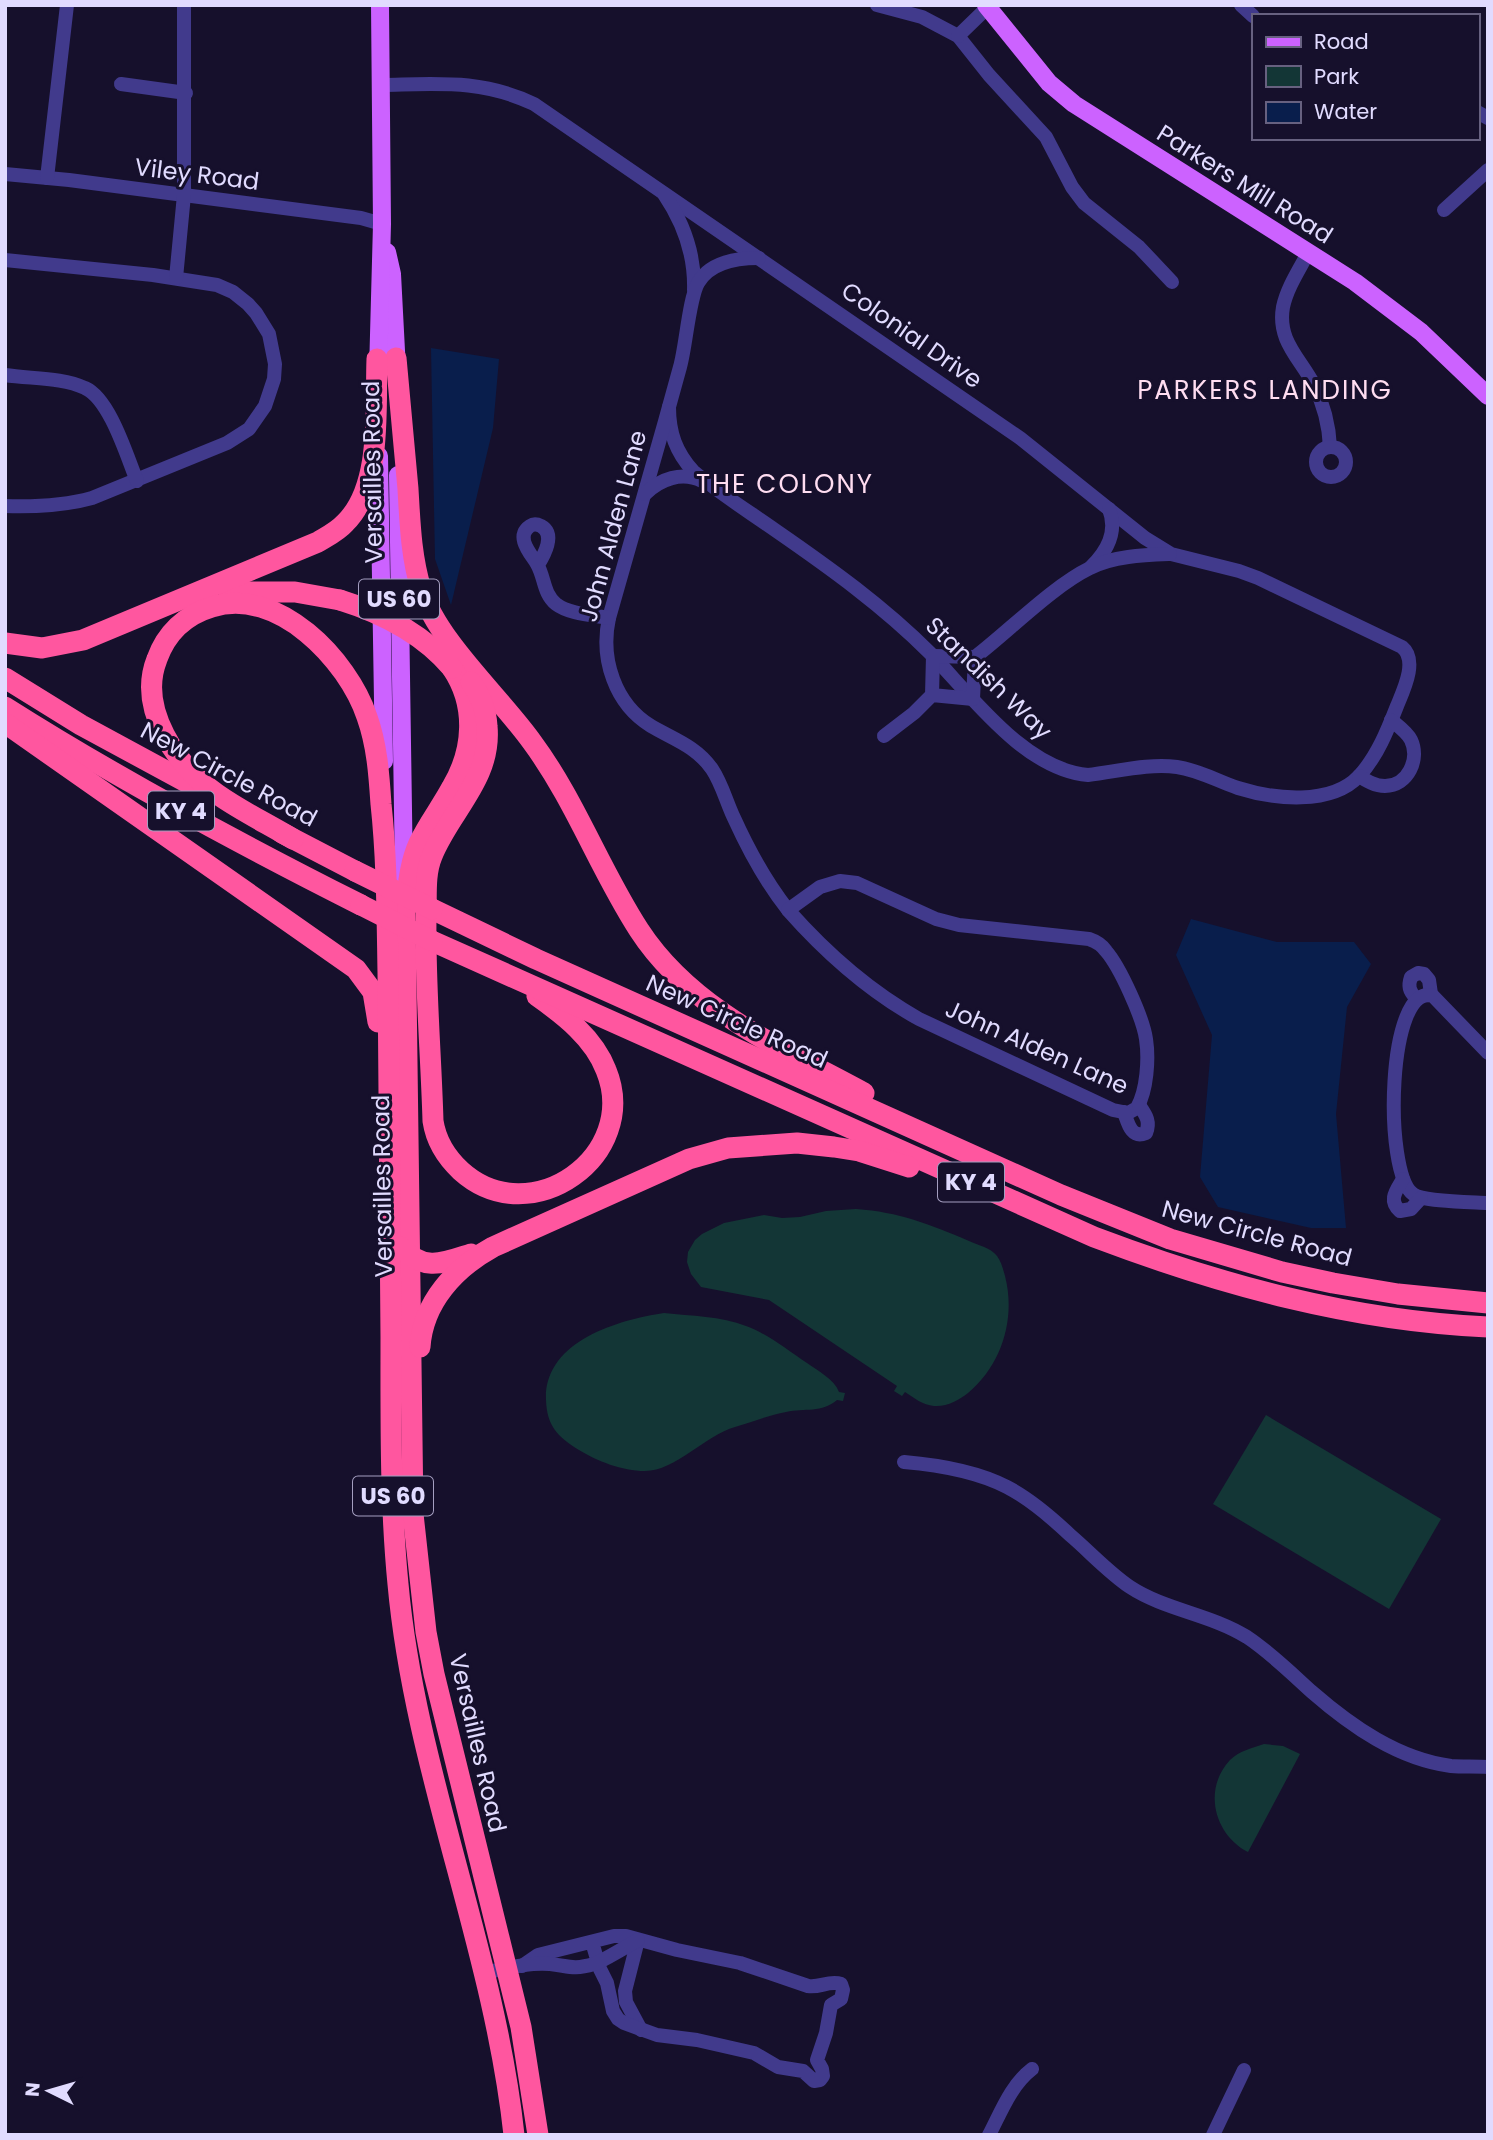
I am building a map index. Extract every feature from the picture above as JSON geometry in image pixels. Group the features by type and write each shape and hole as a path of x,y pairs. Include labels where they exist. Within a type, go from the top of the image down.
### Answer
{"highway":[{"path":"5,643 24,647 60,646 83,640 318,542 347,522 369,483 387,358"},
{"path":"387,358 413,552 430,610 453,644 539,751 634,922 678,976 706,1002 733,1020 994,1165"},
{"path":"169,605 209,595 247,591 295,592 340,600 391,621 424,642 453,668 463,687 469,710 468,746 454,784 419,842 412,865 405,912"},
{"path":"293,839 214,792 191,771 163,733 153,708 154,664 165,641 184,620 213,606 257,606 289,620 320,644 345,673 365,710 373,734 385,845"},
{"path":"453,644 466,675 483,701 488,744 475,783 439,843 429,867 426,959 435,1135 452,1162 479,1184 511,1193 542,1192 555,1188 582,1171 603,1140 610,1124 612,1089 607,1071 588,1039 559,1012 479,961"},
{"name":"New Circle Road","path":"5,678 81,725 355,872 536,959 1118,1220 1170,1239 1268,1268 1333,1283 1398,1294 1488,1303"},
{"name":"New Circle Road","path":"5,707 97,764 190,816 432,941 1128,1250 1232,1284 1349,1311 1488,1328"},
{"path":"5,723 362,975 373,992 378,1016 380,1091 389,1191"},
{"name":"Versailles Road","path":"385,845 393,1521 398,1589 407,1654 430,1758 503,2060 514,2135"},
{"name":"Versailles Road","path":"405,912 412,1457 416,1541 430,1653 450,1745 514,1967 538,2135"},
{"path":"389,1233 409,1255 434,1264 493,1247 689,1159 727,1148 797,1143 859,1151 1034,1210"},
{"path":"412,1457 420,1341 428,1312 434,1300 457,1272 493,1247"}],"main road":[{"name":"Versailles Road","path":"380,5 382,224 392,274 387,358 385,845"},
{"name":"Parkers Mill Road","path":"988,6 1049,83 1074,104 1397,313 1488,396"},
{"name":"Versailles Road","path":"387,358 405,912"}],"street":[{"path":"47,178 67,5"},
{"path":"176,278 184,195 184,5"},
{"path":"877,5 922,17 958,36 989,75 1046,137 1072,187 1084,203 1139,247 1172,282"},
{"path":"958,36 988,6"},
{"path":"121,85 186,93"},
{"name":"Colonial Drive","path":"382,85 463,85 492,88 534,104 1020,438 1145,538 1171,554 1258,579 1402,647 1409,654"},
{"path":"1444,210 1488,170"},
{"name":"Viley Road","path":"5,174 360,218 382,224"},
{"name":"John Alden Lane","path":"661,190 679,220 691,255 694,299"},
{"path":"1308,253 1284,304 1283,329 1289,349 1308,375 1321,401 1329,427 1330,447"},
{"name":"John Alden Lane","path":"761,258 736,258 700,280 687,342 606,631 606,653 619,694 639,718 693,749 710,767 747,848 768,883 788,910 836,961 901,1009 1114,1110 1134,1111 1139,1105 1146,1067 1143,1026 1107,951 1094,941 959,925 936,919 848,882 820,887 788,910"},
{"path":"5,260 176,278 224,288 241,298 257,313 269,334 273,348 274,379 265,406 249,429 227,443 137,481 72,504 37,508 5,506"},
{"path":"5,375 70,384 92,392 106,409 137,481"},
{"name":"Standish Way","path":"668,407 670,430 678,452 693,471 866,595 933,656 1028,750 1075,774 1174,766 1195,771 1249,792 1289,797 1329,793 1359,776 1380,745 1405,684 1409,654"},
{"name":"Standish Way","path":"644,495 657,484 671,478 691,477 707,483"},
{"path":"884,736 932,695 933,656 975,657 1101,557 1112,536 1109,509"},
{"path":"1090,568 1118,559 1171,554"},
{"path":"538,565 544,587 554,602 572,611 609,618"},
{"path":"932,695 974,699 975,657"},
{"path":"1359,776 1371,783 1387,786 1401,781 1411,770 1414,752 1411,740 1391,720"},
{"path":"1488,1053 1423,996 1408,1011 1394,1081 1395,1124 1403,1180 1410,1193 1421,1198 1488,1203"},
{"path":"1124,1112 1129,1128 1135,1133 1146,1133 1148,1118 1139,1105"},
{"path":"1403,1180 1394,1194 1395,1206 1400,1211 1411,1209 1421,1198"},
{"path":"904,1462 933,1464 971,1473 1007,1486 1038,1507 1131,1587 1246,1636 1275,1657 1333,1709 1381,1742 1413,1757 1450,1766 1488,1766"},
{"path":"514,1967 538,1955 614,1936 626,1936 740,1963 816,1987 831,2005 817,2060 803,2070 778,2067 754,2053 697,2040 657,2035 618,2019 592,1942"},
{"path":"483,1973 514,1967 550,1964 566,1968 598,1963 638,1940"},
{"path":"638,1940 625,1991 626,2002 641,2030"},
{"path":"989,2135 1016,2085 1032,2068"},
{"path":"1213,2135 1244,2070"}],"green space":[{"path":"856,1209 886,1213 927,1224 988,1249 1000,1260 1009,1308 1003,1340 990,1369 980,1382 957,1400 934,1406 922,1403 905,1392 902,1396 894,1391 897,1386 769,1300 701,1287 691,1274 687,1262 688,1252 695,1240 724,1223 764,1215 800,1217 826,1211"},
{"path":"664,1313 716,1318 754,1329 825,1376 839,1392 845,1393 843,1401 837,1400 825,1407 780,1413 724,1431 679,1459 656,1469 636,1471 619,1467 579,1450 559,1435 548,1417 546,1400 549,1380 557,1363 570,1348 606,1328"},
{"path":"1266,1415 1441,1519 1389,1609 1213,1504"},
{"path":"1264,1744 1283,1746 1300,1754 1248,1852 1227,1835 1220,1823 1216,1811 1216,1785 1230,1760 1246,1750"}],"water":[{"path":"431,348 499,359 493,428 451,605 435,559"},
{"path":"1191,919 1277,942 1354,942 1371,964 1347,1007 1336,1114 1346,1228 1311,1228 1218,1207 1200,1177 1212,1035 1176,955"}],"district":[{"name":"PARKERS LANDING","path":"1265,390"},
{"name":"THE COLONY","path":"785,484"}]}
